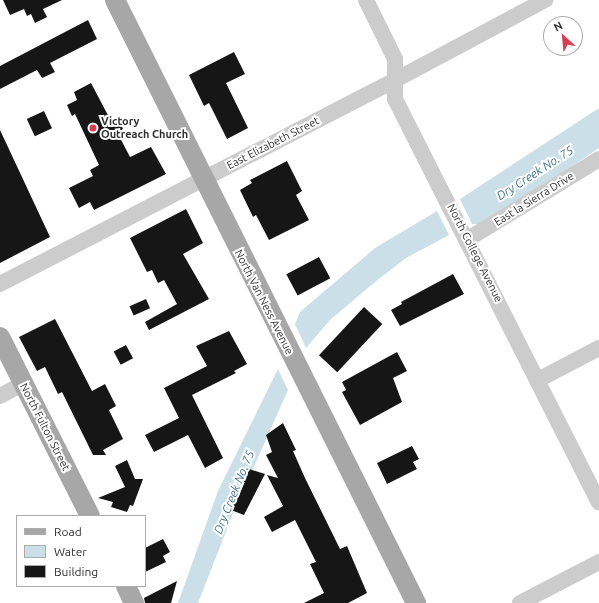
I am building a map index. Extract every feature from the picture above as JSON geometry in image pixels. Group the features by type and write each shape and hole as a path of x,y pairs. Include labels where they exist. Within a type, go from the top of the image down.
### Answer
{"main road":[{"name":"North Van Ness Avenue","path":"115,0 203,179 416,603"},
{"name":"North Fulton Street","path":"0,337 89,515"}],"street":[{"name":"North College Avenue","path":"366,0 395,59 395,99 465,232 599,502"},
{"name":"East Elizabeth Street","path":"0,284 395,80 545,0"},
{"name":"East la Sierra Drive","path":"465,232 599,159"},
{"path":"538,380 599,348"},
{"path":"0,396 23,384"},
{"path":"520,603 599,562"}],"water":[{"name":"Dry Creek No. 75","path":"599,108 599,148 534,192 478,224 472,224 460,199"},
{"path":"437,211 449,235 406,258 375,282 330,320 306,348 295,324 300,312 375,248"},
{"name":"Dry Creek No. 75","path":"278,369 288,390 232,516 198,603 178,603 218,491"}],"building":[{"path":"3,0 62,0 43,9 47,17 35,23 31,14 27,16 24,9 10,15"},
{"path":"88,20 97,39 50,63 55,72 42,78 37,70 0,89 0,66"},
{"path":"234,52 245,74 226,83 248,128 227,139 209,103 204,106 189,75"},
{"path":"91,83 111,121 117,118 123,129 117,132 130,157 151,147 166,174 94,210 90,202 79,208 69,188 93,176 90,170 99,165 75,114 72,116 67,105 77,100 74,92"},
{"path":"44,111 52,128 35,136 27,119"},
{"path":"0,130 50,237 0,263"},
{"path":"287,161 302,191 296,195 309,220 269,240 256,215 253,217 240,190 252,183 250,180"},
{"path":"186,209 203,243 183,254 209,299 149,330 145,322 177,304 164,280 158,283 152,270 147,272 130,238"},
{"path":"319,257 330,278 298,296 286,274"},
{"path":"453,274 464,294 400,326 391,310 402,304 401,302"},
{"path":"146,299 150,308 134,315 130,306"},
{"path":"364,307 382,324 337,372 319,355"},
{"path":"55,319 92,391 105,384 116,406 109,410 123,439 103,450 106,455 93,455 62,392 58,394 45,367 37,371 19,337"},
{"path":"229,331 247,364 234,371 236,373 192,395 223,458 205,468 188,435 154,452 145,435 179,418 164,388 207,366 196,346"},
{"path":"126,345 133,358 121,365 114,352"},
{"path":"397,352 407,371 393,378 402,402 360,425 342,392 346,390 342,382"},
{"path":"283,423 296,450 293,451 305,478 340,549 347,546 367,593 348,603 304,603 324,593 310,564 316,562 295,520 272,532 264,517 283,506 267,475 278,478 266,455 272,452 266,435"},
{"path":"412,446 419,459 413,462 417,469 387,484 377,463"},
{"path":"127,460 135,479 143,479 133,506 130,505 127,512 111,507 113,502 98,498 125,487 115,466"},
{"path":"249,469 265,474 244,515 231,510"},
{"path":"163,539 170,552 163,556 166,562 146,572 146,548"},
{"path":"177,581 171,603 145,603 144,598"}],"place":[{"name":"Victory Outreach Church","path":"93,128"}]}
